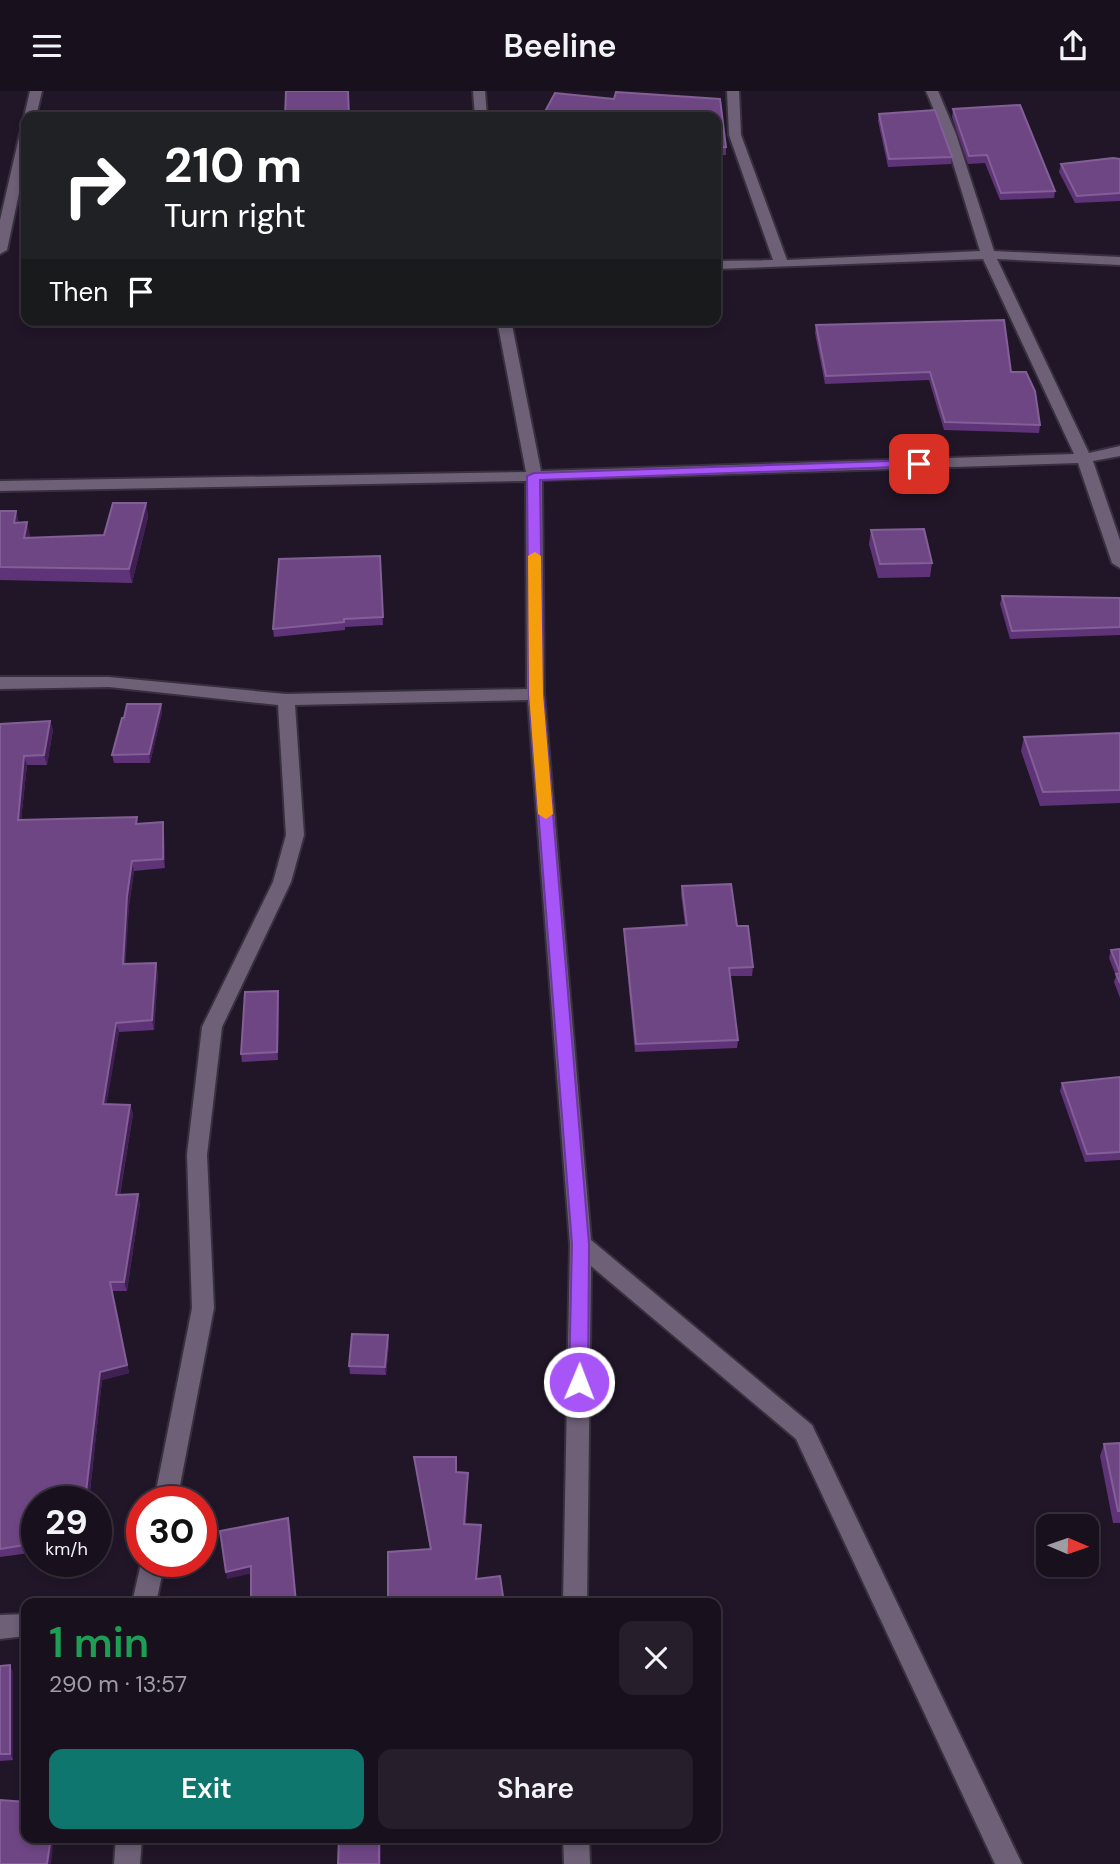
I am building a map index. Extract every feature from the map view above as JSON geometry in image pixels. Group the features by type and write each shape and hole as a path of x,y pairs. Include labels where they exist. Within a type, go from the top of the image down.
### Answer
{"street":[{"path":"31,112 36,91"},
{"path":"479,91 481,112"},
{"path":"733,91 734,135 781,263"},
{"path":"932,91 950,134 988,255 1084,459 1119,557"},
{"path":"0,250 21,156"},
{"path":"721,265 988,255 1120,261"},
{"path":"505,326 534,476 536,694 581,1244 575,1598"},
{"path":"0,486 534,476 1084,459 1120,451"},
{"path":"0,683 109,682 286,700 536,694"},
{"path":"167,1486 204,1308 197,1154 212,1027 282,882 295,835 286,700"},
{"path":"581,1244 804,1432 1009,1864"},
{"path":"145,1598 150,1577"},
{"path":"0,1627 21,1625"},
{"path":"127,1864 129,1843"},
{"path":"576,1843 577,1864"}],"building":[{"path":"286,91 348,91 349,112 285,112"},
{"path":"616,92 720,99 726,147 721,148 721,112 545,112 555,93 614,99"},
{"path":"1020,105 1055,191 1001,193 987,155 969,156 953,109"},
{"path":"935,110 952,157 889,159 879,114"},
{"path":"1120,159 1120,193 1077,196 1061,164"},
{"path":"1004,320 1011,372 1026,372 1035,391 1040,425 945,422 930,372 826,376 816,325"},
{"path":"113,503 146,503 129,569 0,567 0,511 16,511 14,523 27,522 24,538 104,535"},
{"path":"924,529 932,563 880,564 871,530"},
{"path":"380,556 383,617 344,619 344,622 273,629 279,559"},
{"path":"1002,596 1120,598 1120,627 1012,631"},
{"path":"127,704 161,704 149,754 112,755"},
{"path":"50,721 44,755 24,756 18,820 137,817 136,824 163,822 163,859 132,861 123,964 156,963 152,1020 116,1023 103,1104 130,1105 116,1195 138,1194 124,1282 110,1282 127,1365 100,1372 87,1486 21,1486 21,1546 0,1549 0,724"},
{"path":"1120,733 1120,790 1043,792 1024,737"},
{"path":"731,884 737,926 748,926 753,967 729,968 738,1040 636,1044 624,929 687,925 682,886"},
{"path":"1120,949 1120,973 1111,950"},
{"path":"278,991 277,1052 241,1054 245,992"},
{"path":"1120,1077 1120,1152 1087,1154 1062,1083"},
{"path":"352,1334 388,1335 385,1367 349,1366"},
{"path":"1120,1443 1120,1511 1118,1511 1104,1444"},
{"path":"414,1457 456,1457 456,1472 468,1473 464,1524 481,1525 476,1579 500,1576 503,1598 388,1598 388,1552 431,1549"},
{"path":"288,1518 296,1598 251,1598 251,1566 226,1572 220,1531"},
{"path":"10,1665 10,1754 0,1754 0,1666"},
{"path":"0,1800 21,1802 21,1843 50,1843 47,1864 0,1864"},
{"path":"339,1843 379,1843 379,1864 338,1864"}],"slow traffic":[{"path":"535,556 536,694 546,814"}],"route":[{"path":"579,1382 581,1244 536,694 534,476 919,464"}]}
